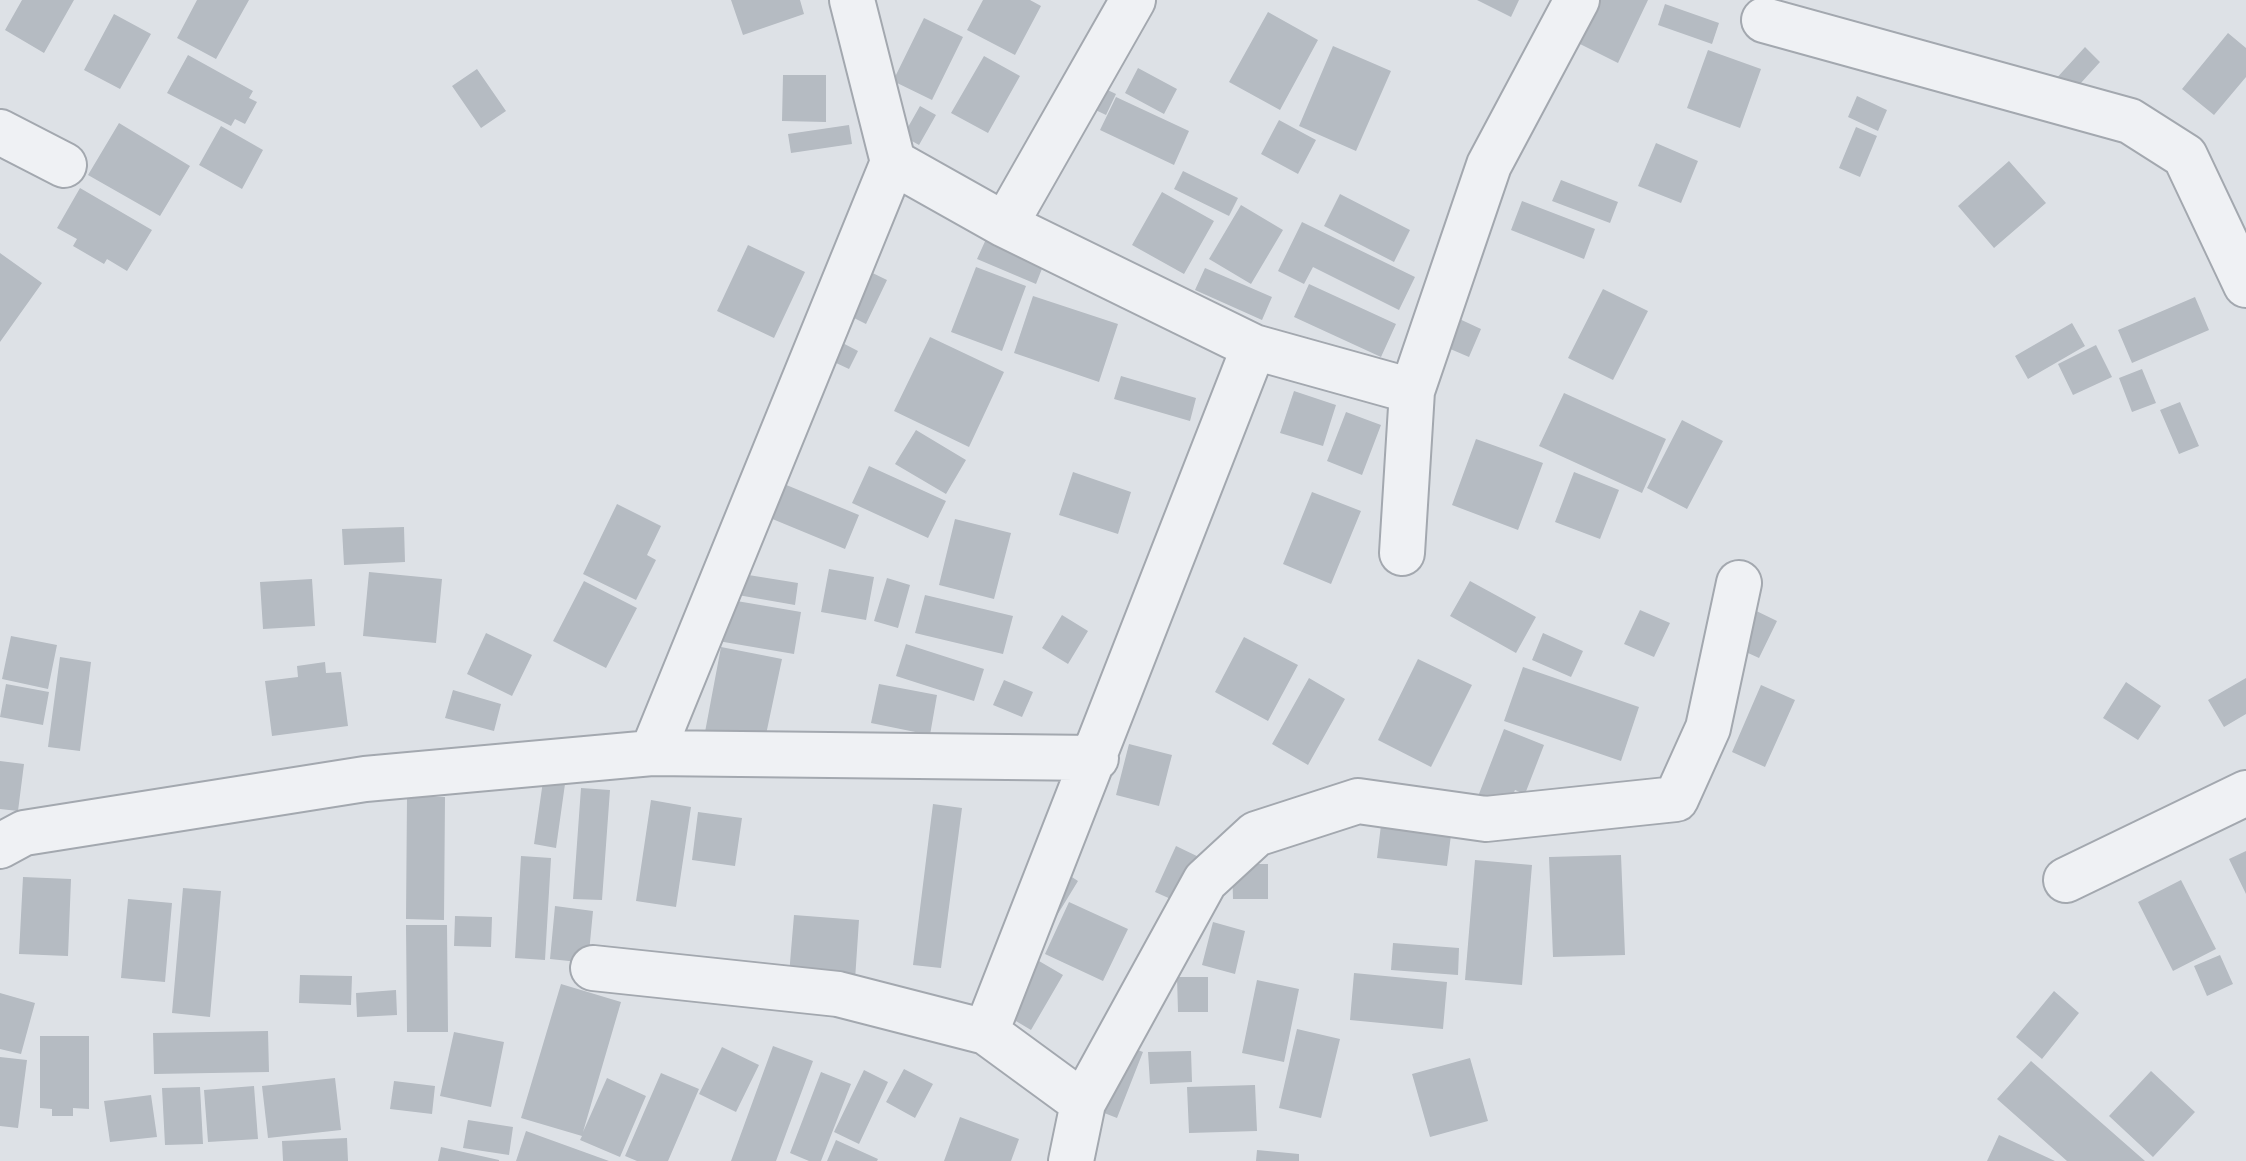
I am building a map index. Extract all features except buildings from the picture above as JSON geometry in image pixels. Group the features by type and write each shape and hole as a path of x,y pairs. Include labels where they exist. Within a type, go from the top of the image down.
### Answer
{"street":[{"path":"652,753 893,162 852,0"},
{"path":"1005,225 1133,0"},
{"path":"1402,553 1412,391 1489,165 1577,0"},
{"path":"1764,20 2130,121 2185,156 2246,285"},
{"path":"0,132 64,165"},
{"path":"893,162 1005,225 1254,347 1412,391"},
{"path":"986,1032 1096,758 1254,347"},
{"path":"1071,1161 1083,1103 1205,881 1256,834 1358,801 1486,819 1676,799 1708,728 1739,583"},
{"path":"0,846 24,833 365,779 652,753 1096,758"},
{"path":"2066,880 2246,793"},
{"path":"593,968 838,994 986,1032 1083,1103"}]}
